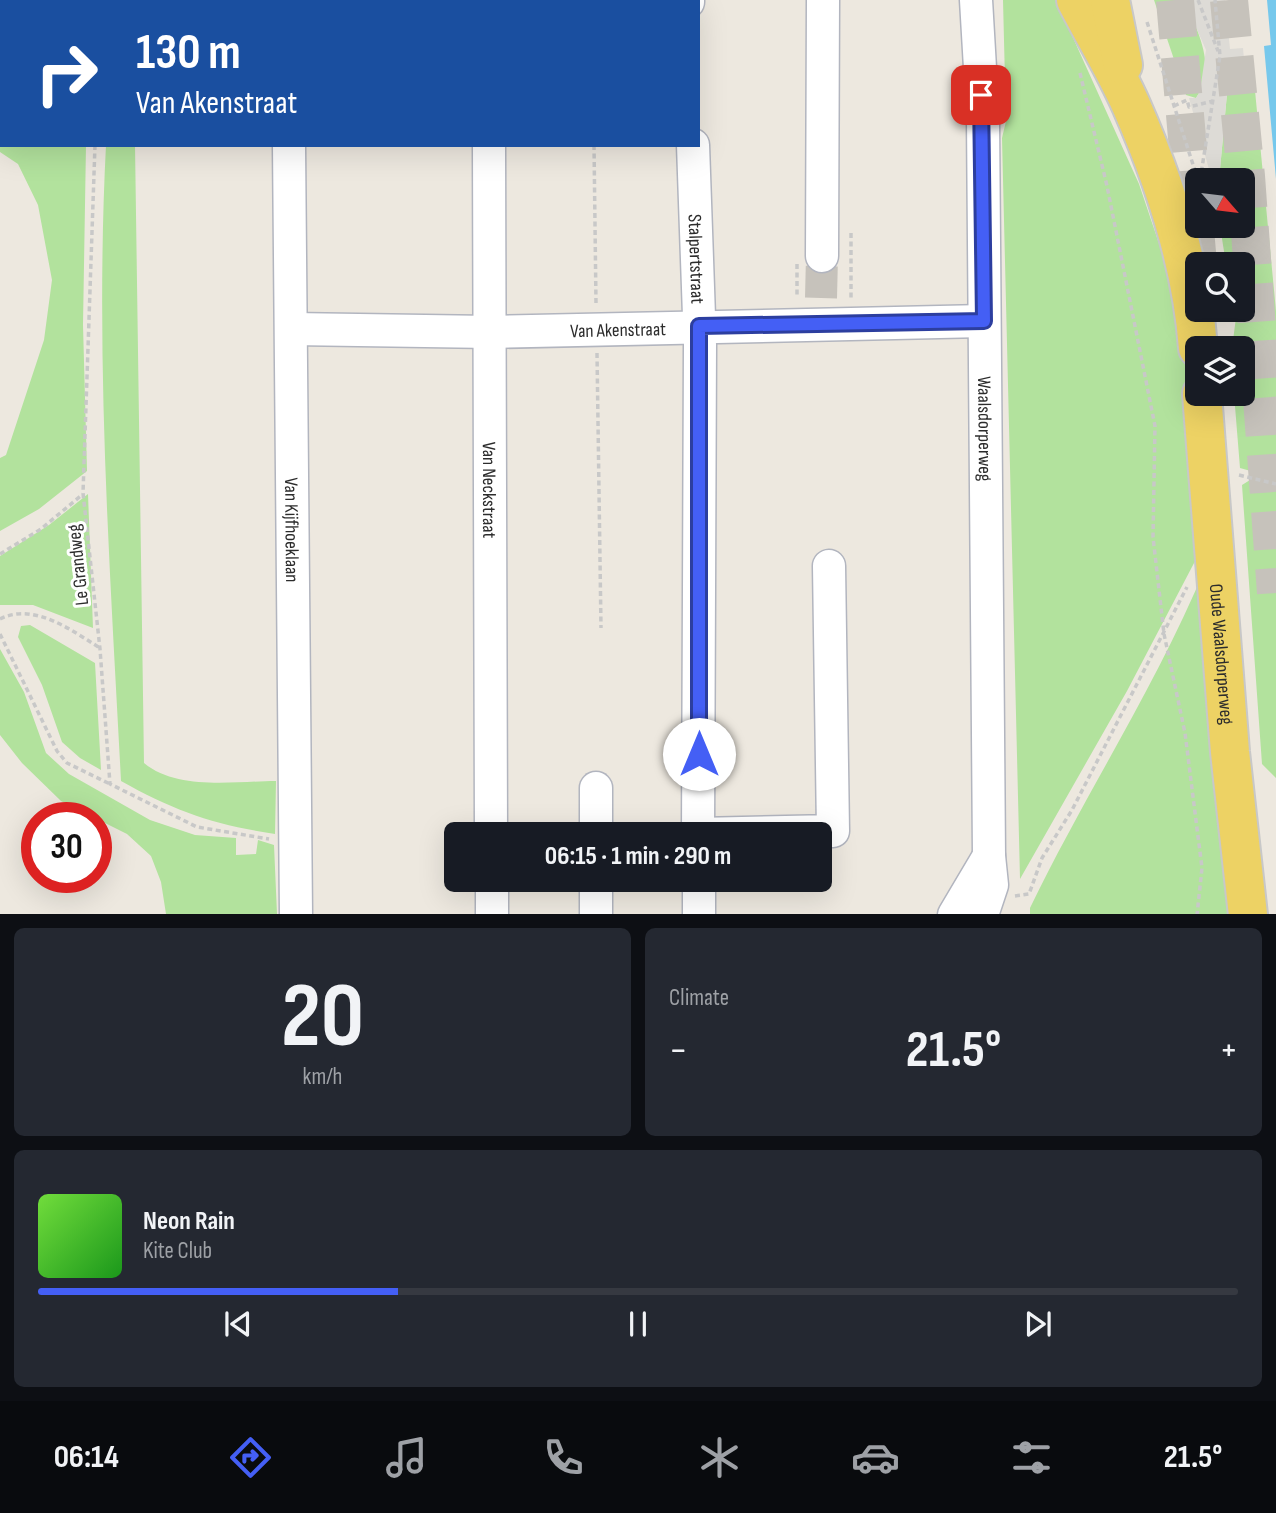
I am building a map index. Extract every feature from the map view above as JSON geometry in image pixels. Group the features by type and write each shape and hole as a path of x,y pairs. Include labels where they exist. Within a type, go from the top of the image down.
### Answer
{"main road":[{"path":"1076,0 1131,105 1170,210 1196,317 1197,336"},
{"path":"1127,7 1131,105"},
{"name":"Oude Waalsdorperweg","path":"1203,406 1231,765 1248,914"}],"street":[{"path":"822,256 823,0"},
{"name":"Waalsdorperweg","path":"976,0 983,119 989,856 992,907"},
{"name":"Van Kijfhoeklaan","path":"289,147 296,914"},
{"name":"Van Neckstraat","path":"489,147 492,822"},
{"name":"Stalpertstraat","path":"693,147 699,326 698,822"},
{"name":"Van Akenstraat","path":"292,329 491,332 596,330 699,326 821,311 984,321"},
{"path":"829,566 832,831"},
{"path":"596,788 596,822"},
{"path":"955,914 989,856"},
{"path":"492,892 492,914"},
{"path":"596,892 596,914"},
{"path":"699,892 699,914"}],"path":[{"path":"1198,0 1220,57"},
{"path":"1201,168 1220,57 1215,0"},
{"path":"1127,7 1174,106 1195,168"},
{"path":"1076,62 1107,186 1155,426 1153,537 1164,634 1185,733 1202,868 1197,914"},
{"path":"1174,106 1187,100 1189,107 1213,101"},
{"name":"Le Grandweg","path":"95,147 83,493 100,649 110,784"},
{"path":"594,147 601,628"},
{"path":"1226,471 1276,484"},
{"path":"0,554 41,529 83,493"},
{"path":"992,907 1028,894 1037,878 1042,858 1072,810 1188,584"},
{"path":"0,619 13,613 34,614 71,630 100,649"},
{"path":"0,634 57,751 67,763 197,827 295,844"}],"green space":[{"path":"1003,0 1056,0 1139,184 1185,321 1185,406 1192,406 1204,544 1127,691 1020,879 1002,138 1006,121"},
{"path":"1154,0 1184,0 1194,23 1205,61 1205,74 1196,98 1186,95"},
{"path":"1252,59 1276,311 1276,478 1240,468 1235,406 1255,406 1255,336 1234,336 1235,322 1255,322 1255,252 1224,252 1222,238 1255,238 1255,168 1220,168 1230,61"},
{"path":"0,147 86,147 83,325 87,471 39,509 0,531 0,458 6,455 44,340 52,280 38,205 18,164 0,152"},
{"path":"106,147 135,147 144,763 173,778 190,781 276,781 275,834 195,815 159,801 121,781 103,384"},
{"path":"1250,480 1276,488 1276,778 1262,764 1242,485"},
{"path":"88,494 93,628 33,605 0,605 0,556 49,525"},
{"path":"1206,566 1236,914 1030,914 1030,908 1052,865 1144,696"},
{"path":"30,625 95,663 101,770 80,758 62,742 42,685 18,637 21,626"},
{"path":"0,649 24,692 46,753 69,774 150,820 195,835 236,838 236,855 256,854 258,840 274,845 277,914 166,914 161,882 151,856 127,834 112,826 112,802 61,801 22,763 0,735"}],"shaded area":[{"path":"1184,0 1225,0 1230,49 1243,48 1244,60 1230,62 1220,168 1209,168 1189,98 1196,98 1200,91 1206,50"}],"water":[{"path":"1267,0 1276,0 1276,179 1264,46 1271,45"}],"tunnel":[{"path":"1175,0 1197,252"},
{"path":"1229,0 1246,176 1276,593"},
{"path":"821,298 822,256"}],"route":[{"path":"699,754 699,326 984,321 981,95"}]}
